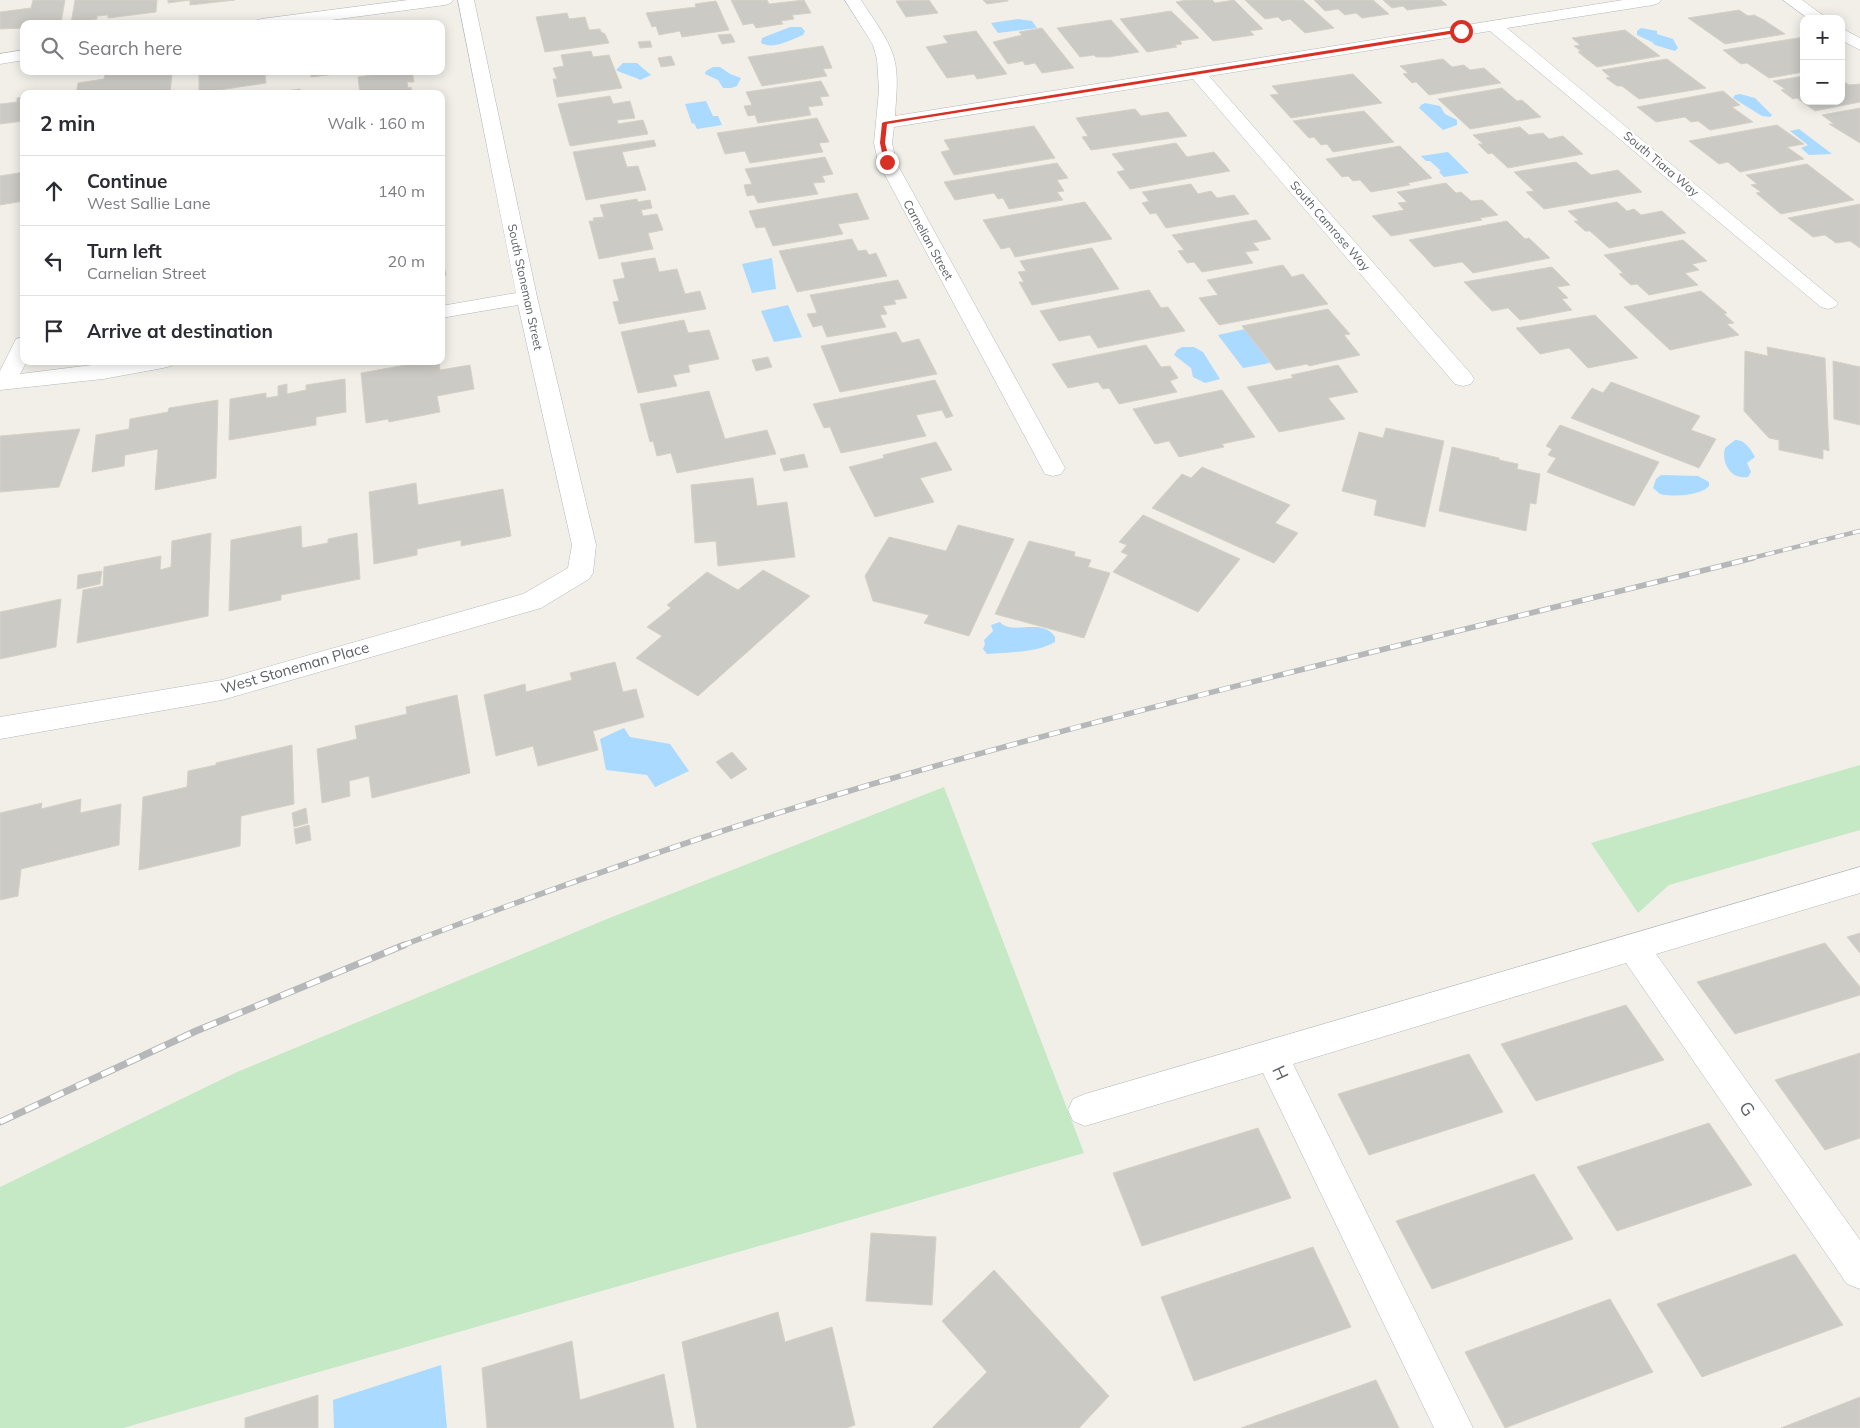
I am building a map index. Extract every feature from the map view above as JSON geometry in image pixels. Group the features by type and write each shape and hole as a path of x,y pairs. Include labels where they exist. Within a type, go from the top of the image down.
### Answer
{"street":[{"path":"292,20 445,0"},
{"name":"South Stoneman Street","path":"466,0 527,297 584,545 580,573"},
{"name":"Carnelian Street","path":"853,0 881,45 886,59 888,90 882,143 890,168 1053,468"},
{"path":"884,123 1654,0"},
{"path":"1791,0 1814,15"},
{"name":"South Tiara Way","path":"1493,26 1828,303"},
{"path":"1845,36 1860,45"},
{"path":"0,58 20,56"},
{"name":"South Camrose Way","path":"1197,73 1463,379"},
{"path":"445,311 527,297"},
{"path":"2,383 20,351"},
{"path":"2,383 104,372 142,365"},
{"name":"West Stoneman Place","path":"0,728 222,690 532,601 580,573"},
{"name":"H","path":"1454,1428 1272,1056 1860,880"},
{"name":"G","path":"1633,948 1860,1271"},
{"path":"1085,1110 1272,1056"}],"green space":[{"path":"1860,765 1860,830 1669,885 1638,913 1591,843"},
{"path":"944,787 1084,1153 123,1428 0,1428 0,1187 237,1072 612,917"}],"water":[{"path":"1018,19 1032,21 1037,28 998,33 991,23"},
{"path":"790,27 801,27 805,31 803,35 782,44 766,45 761,43 762,38"},
{"path":"1641,28 1657,31 1657,34 1673,39 1678,48 1675,51 1655,45 1637,35 1637,31"},
{"path":"623,63 637,63 651,75 640,80 616,70"},
{"path":"713,67 720,67 730,74 741,78 737,86 723,88 718,80 705,74 706,71"},
{"path":"1740,94 1755,98 1772,115 1770,117 1762,116 1733,98 1735,95"},
{"path":"706,101 713,116 718,116 722,125 697,129 694,123 692,124 685,104"},
{"path":"1425,103 1440,106 1445,114 1457,120 1457,125 1443,130 1419,108"},
{"path":"1799,129 1832,154 1809,155 1801,148 1808,145 1790,131"},
{"path":"1448,152 1469,173 1444,177 1439,172 1441,171 1421,156"},
{"path":"772,258 776,289 752,293 742,264"},
{"path":"788,305 802,337 774,342 761,311"},
{"path":"1245,329 1270,363 1243,368 1218,335"},
{"path":"1182,347 1194,347 1203,352 1220,379 1205,383 1193,377 1191,368 1174,355"},
{"path":"1735,440 1744,443 1755,457 1747,463 1751,472 1748,477 1737,476 1726,465 1725,448"},
{"path":"1661,475 1698,476 1709,482 1709,486 1693,494 1660,494 1653,488 1656,479"},
{"path":"1000,622 1005,626 1011,627 1042,628 1049,631 1055,637 1055,642 1031,650 987,654 983,649 984,640 993,631 991,625"},
{"path":"624,728 630,737 670,744 689,771 655,787 647,775 606,770 600,739"},
{"path":"441,1365 447,1428 334,1428 333,1400"}],"building":[{"path":"33,0 65,0 62,20 20,20 20,28 0,29 0,12 31,8"},
{"path":"75,0 157,0 156,12 108,18 108,15 97,16 97,19 90,20 72,20"},
{"path":"168,0 190,0 168,3"},
{"path":"190,0 235,0 190,5"},
{"path":"731,0 767,0 769,4 804,0 811,13 792,15 794,19 781,21 783,24 756,28 753,23 743,25"},
{"path":"929,0 938,13 906,17 896,1"},
{"path":"983,0 1008,0 1008,1 987,4"},
{"path":"1212,0 1215,3 1234,0 1263,29 1250,31 1254,35 1213,41 1176,2"},
{"path":"1245,0 1303,0 1334,28 1305,33 1290,19 1282,21 1278,17 1265,19"},
{"path":"1314,0 1373,0 1389,14 1362,18 1356,13 1345,15 1338,9 1325,11"},
{"path":"1383,0 1441,0 1447,5 1407,10 1403,6 1392,8"},
{"path":"716,1 729,30 682,37 680,31 659,35 656,26 652,27 646,13 696,7 695,4"},
{"path":"1739,10 1748,16 1754,15 1764,20 1785,34 1725,44 1688,18"},
{"path":"1171,11 1199,38 1180,41 1182,44 1175,45 1177,47 1147,52 1120,19"},
{"path":"567,13 569,19 585,17 589,30 600,29 605,34 609,43 545,52 536,17"},
{"path":"1111,20 1139,52 1109,57 1096,57 1094,55 1080,57 1057,28"},
{"path":"1042,28 1074,68 1042,73 1035,63 1025,65 1023,61 1008,64 993,42 1022,35 1019,32"},
{"path":"1625,30 1660,56 1597,67 1578,52 1581,51 1574,46 1580,45 1572,38"},
{"path":"976,31 1007,74 977,79 974,74 947,78 926,47 948,43 943,36"},
{"path":"731,34 735,42 722,44 718,35"},
{"path":"1800,38 1800,73 1769,78 1747,63 1741,64 1723,50"},
{"path":"650,41 652,47 640,48 638,42"},
{"path":"823,46 832,68 823,69 827,76 762,86 748,57"},
{"path":"591,51 593,57 609,55 622,88 557,97 553,79 557,79 553,68 564,66 561,55"},
{"path":"671,56 675,65 661,67 658,58"},
{"path":"1443,59 1452,67 1464,65 1470,70 1484,68 1501,83 1429,95 1416,82 1412,83 1403,74 1408,73 1400,66"},
{"path":"1667,59 1706,88 1639,99 1622,86 1617,86 1606,78 1610,77 1602,70"},
{"path":"1353,74 1382,103 1291,118 1270,95 1279,94 1272,86"},
{"path":"105,75 172,75 170,90 77,90 78,83 104,79"},
{"path":"199,75 265,75 266,83 219,90 199,90"},
{"path":"371,75 413,75 414,82 407,82 408,88 411,87 411,90 360,90 358,77"},
{"path":"1800,77 1800,100 1797,98 1793,99 1781,90 1785,89 1773,81"},
{"path":"821,81 829,96 820,97 823,105 808,107 811,115 758,123 755,115 748,116 744,106 752,105 746,92"},
{"path":"1845,82 1849,85 1860,84 1860,102 1845,105"},
{"path":"1502,88 1517,101 1522,100 1541,117 1470,129 1438,99"},
{"path":"1723,91 1740,105 1732,107 1753,122 1710,130 1698,121 1691,122 1685,117 1656,122 1637,107"},
{"path":"610,96 613,104 630,101 635,118 617,120 618,124 643,120 648,134 570,146 558,104"},
{"path":"17,98 20,98 20,122 0,124 0,104 17,102"},
{"path":"1807,105 1845,105 1815,111"},
{"path":"1860,108 1860,143 1829,124 1834,124 1822,115"},
{"path":"1135,109 1141,116 1168,112 1187,136 1091,150 1082,137 1088,136 1076,118"},
{"path":"1364,111 1394,142 1333,152 1327,144 1321,145 1314,137 1309,138 1293,121"},
{"path":"817,118 829,142 819,143 823,152 750,163 745,151 725,154 717,133"},
{"path":"1777,125 1804,144 1787,147 1804,159 1740,172 1728,162 1719,164 1689,141"},
{"path":"1034,126 1055,158 954,175 941,152 950,150 944,140"},
{"path":"1520,127 1529,135 1543,133 1549,139 1563,136 1583,154 1508,168 1492,153 1488,154 1478,144 1483,144 1473,135"},
{"path":"654,140 656,146 622,152 627,167 638,166 646,190 586,200 573,152"},
{"path":"1176,143 1187,157 1214,152 1230,171 1130,189 1117,172 1125,170 1112,154"},
{"path":"1400,146 1432,178 1408,183 1410,185 1371,192 1360,180 1353,181 1348,176 1342,177 1326,159"},
{"path":"825,157 833,174 822,176 825,182 813,183 818,194 758,203 754,195 747,196 744,185 752,184 745,169"},
{"path":"1576,162 1591,175 1618,170 1642,192 1544,209 1526,192 1534,191 1514,172"},
{"path":"1057,163 1068,178 1057,180 1064,191 1057,192 1063,200 1009,209 1003,198 998,199 994,193 955,200 944,182"},
{"path":"1807,164 1854,200 1781,214 1756,193 1761,192 1751,185 1757,184 1746,175"},
{"path":"20,173 20,202 0,205 0,176"},
{"path":"1446,183 1456,193 1461,192 1471,201 1482,200 1498,215 1480,218 1482,220 1391,236 1372,216 1404,210 1398,203 1407,202 1397,192"},
{"path":"1191,184 1198,194 1211,191 1217,198 1234,195 1249,214 1166,228 1156,213 1150,214 1142,203 1149,201 1142,192"},
{"path":"857,193 869,219 838,224 843,234 773,246 765,227 756,228 749,211"},
{"path":"637,199 638,202 650,200 652,208 641,210 643,216 657,214 663,230 648,233 653,249 599,259 589,221 594,221 593,218 604,217 600,205"},
{"path":"1085,202 1112,239 1015,257 1010,247 1001,249 983,220"},
{"path":"1617,202 1627,211 1634,209 1641,215 1662,211 1686,233 1609,248 1590,231 1585,231 1574,221 1579,221 1568,211"},
{"path":"1860,204 1860,248 1850,241 1836,243 1825,235 1813,237 1788,218"},
{"path":"1256,220 1271,239 1253,243 1259,250 1245,252 1253,263 1202,272 1194,262 1187,263 1178,251 1184,250 1172,235"},
{"path":"1507,221 1525,239 1529,238 1550,258 1473,273 1462,262 1434,267 1409,240"},
{"path":"852,239 858,251 866,250 869,255 876,253 887,276 797,292 779,251"},
{"path":"1683,240 1707,261 1692,264 1699,270 1685,273 1698,285 1649,295 1637,284 1631,285 1619,274 1623,273 1604,255"},
{"path":"1092,248 1119,289 1032,305 1019,282 1024,282 1018,272 1026,271 1020,261"},
{"path":"655,258 659,272 677,269 685,294 700,291 706,309 619,324 613,302 619,301 613,280 625,278 621,263"},
{"path":"1283,265 1292,277 1303,274 1328,304 1219,325 1199,298 1218,295 1207,280"},
{"path":"1552,267 1570,285 1557,287 1568,298 1562,299 1572,310 1520,320 1508,308 1492,311 1464,282"},
{"path":"898,280 907,298 894,300 896,304 883,306 887,314 880,315 886,327 827,337 822,325 813,327 807,314 817,313 810,295"},
{"path":"1149,290 1161,308 1168,307 1185,331 1098,348 1090,335 1059,341 1040,311"},
{"path":"1701,291 1727,313 1724,314 1734,323 1727,324 1739,335 1670,350 1624,307"},
{"path":"1328,309 1350,334 1344,335 1360,355 1309,366 1307,364 1276,370 1242,326"},
{"path":"1595,315 1638,358 1588,368 1569,348 1540,354 1516,328"},
{"path":"684,320 688,333 709,330 719,359 688,365 690,372 673,375 677,386 638,393 621,332"},
{"path":"896,332 902,343 919,339 937,374 840,392 821,346"},
{"path":"1146,345 1161,367 1170,366 1178,378 1170,381 1177,392 1119,404 1109,388 1103,389 1098,382 1068,388 1052,364"},
{"path":"1767,347 1825,358 1829,451 1823,449 1823,459 1779,450 1779,440 1769,438 1744,411 1745,351 1768,356"},
{"path":"768,357 772,367 756,371 752,360"},
{"path":"1833,361 1860,367 1860,425 1834,419"},
{"path":"406,365 439,365 440,370 470,365 474,389 437,396 440,412 389,422 388,419 366,423 361,373"},
{"path":"1338,365 1358,392 1328,398 1345,419 1279,432 1247,387 1293,378 1291,375"},
{"path":"345,379 346,412 316,417 316,425 229,440 230,399 266,393 266,398 278,396 278,386 287,384 287,394 306,390 306,385"},
{"path":"935,380 953,416 946,418 942,410 916,415 926,436 841,453 830,427 824,428 813,404"},
{"path":"1611,382 1700,416 1691,430 1716,439 1699,468 1571,418 1592,388 1603,393"},
{"path":"1222,390 1255,437 1222,444 1224,447 1179,457 1169,441 1155,444 1133,409"},
{"path":"709,391 725,439 767,430 776,454 677,473 671,453 657,456 653,441 650,442 640,404"},
{"path":"218,400 216,478 155,490 158,449 125,455 124,466 92,472 96,435 129,429 130,419 168,412 169,408"},
{"path":"1560,425 1659,462 1634,506 1547,472 1556,458 1548,455 1552,449 1546,446"},
{"path":"1386,428 1444,441 1425,527 1374,515 1377,500 1342,491 1359,432 1383,438"},
{"path":"80,429 59,487 0,492 0,436"},
{"path":"936,442 952,470 920,478 934,502 875,517 849,467 884,458 883,455"},
{"path":"1452,447 1499,458 1499,460 1518,464 1517,469 1540,474 1536,504 1530,503 1526,531 1439,511"},
{"path":"804,454 808,467 784,471 780,459"},
{"path":"1202,467 1290,505 1275,523 1298,533 1274,563 1152,508 1182,474 1191,478"},
{"path":"753,478 757,506 787,502 795,557 718,566 716,541 695,543 691,485"},
{"path":"416,483 418,505 503,489 511,536 461,546 461,540 417,549 417,555 374,564 369,492"},
{"path":"1143,515 1240,559 1198,612 1113,572 1128,555 1121,552 1127,545 1119,542"},
{"path":"958,525 1014,539 969,636 924,623 929,615 873,601 865,576 889,537 946,551"},
{"path":"301,526 302,548 328,543 328,539 357,533 360,579 281,595 281,600 229,611 231,540"},
{"path":"211,533 208,616 77,643 83,590 103,586 104,567 161,556 160,570 171,567 172,541"},
{"path":"1029,541 1075,552 1074,556 1091,560 1088,567 1110,573 1084,638 995,614"},
{"path":"763,570 810,596 698,696 636,658 662,636 647,627 671,608 667,605 707,572 738,590"},
{"path":"102,571 100,584 77,589 78,575"},
{"path":"61,599 56,647 0,659 0,612"},
{"path":"615,662 623,692 636,689 644,717 593,731 598,750 538,766 533,746 496,756 484,695 525,684 526,692 572,680 570,673"},
{"path":"457,695 470,773 372,798 369,776 349,781 350,796 322,803 317,749 357,739 355,726 407,714 406,707"},
{"path":"292,745 294,804 241,816 240,846 139,870 143,797 187,787 188,771"},
{"path":"732,752 747,769 731,779 716,762"},
{"path":"81,799 80,813 121,804 119,845 21,869 18,896 0,900 0,813 42,803 41,809"},
{"path":"306,808 308,823 294,827 292,813"},
{"path":"309,825 311,840 296,844 294,829"},
{"path":"1860,933 1860,953 1847,937"},
{"path":"1825,943 1860,987 1860,995 1735,1034 1697,982"},
{"path":"1626,1005 1664,1060 1536,1101 1501,1044"},
{"path":"1860,1053 1860,1138 1825,1150 1775,1080"},
{"path":"1469,1054 1503,1112 1369,1155 1338,1094"},
{"path":"1709,1123 1752,1185 1617,1231 1577,1167"},
{"path":"1258,1128 1291,1198 1142,1246 1113,1173"},
{"path":"1534,1174 1573,1239 1432,1289 1396,1221"},
{"path":"871,1233 936,1237 932,1305 866,1301"},
{"path":"1313,1247 1351,1327 1194,1381 1161,1297"},
{"path":"1795,1254 1843,1325 1702,1377 1657,1304"},
{"path":"994,1270 1109,1396 1079,1428 932,1428 987,1372 942,1321"},
{"path":"1610,1299 1653,1372 1505,1428 1465,1352"},
{"path":"778,1312 785,1342 832,1327 855,1425 846,1428 697,1428 682,1342"},
{"path":"572,1341 580,1400 664,1374 674,1428 487,1428 482,1368"},
{"path":"1376,1380 1399,1428 1241,1428"},
{"path":"318,1395 318,1428 245,1428 245,1418"},
{"path":"1860,1397 1860,1428 1781,1428"}],"railway":[{"path":"1748,559 1860,531"},
{"path":"401,946 634,861 869,785 1200,695 1753,558"},
{"path":"0,1122 196,1031 404,945"}],"route":[{"path":"887,162 882,143 884,123 1461,31"}]}
